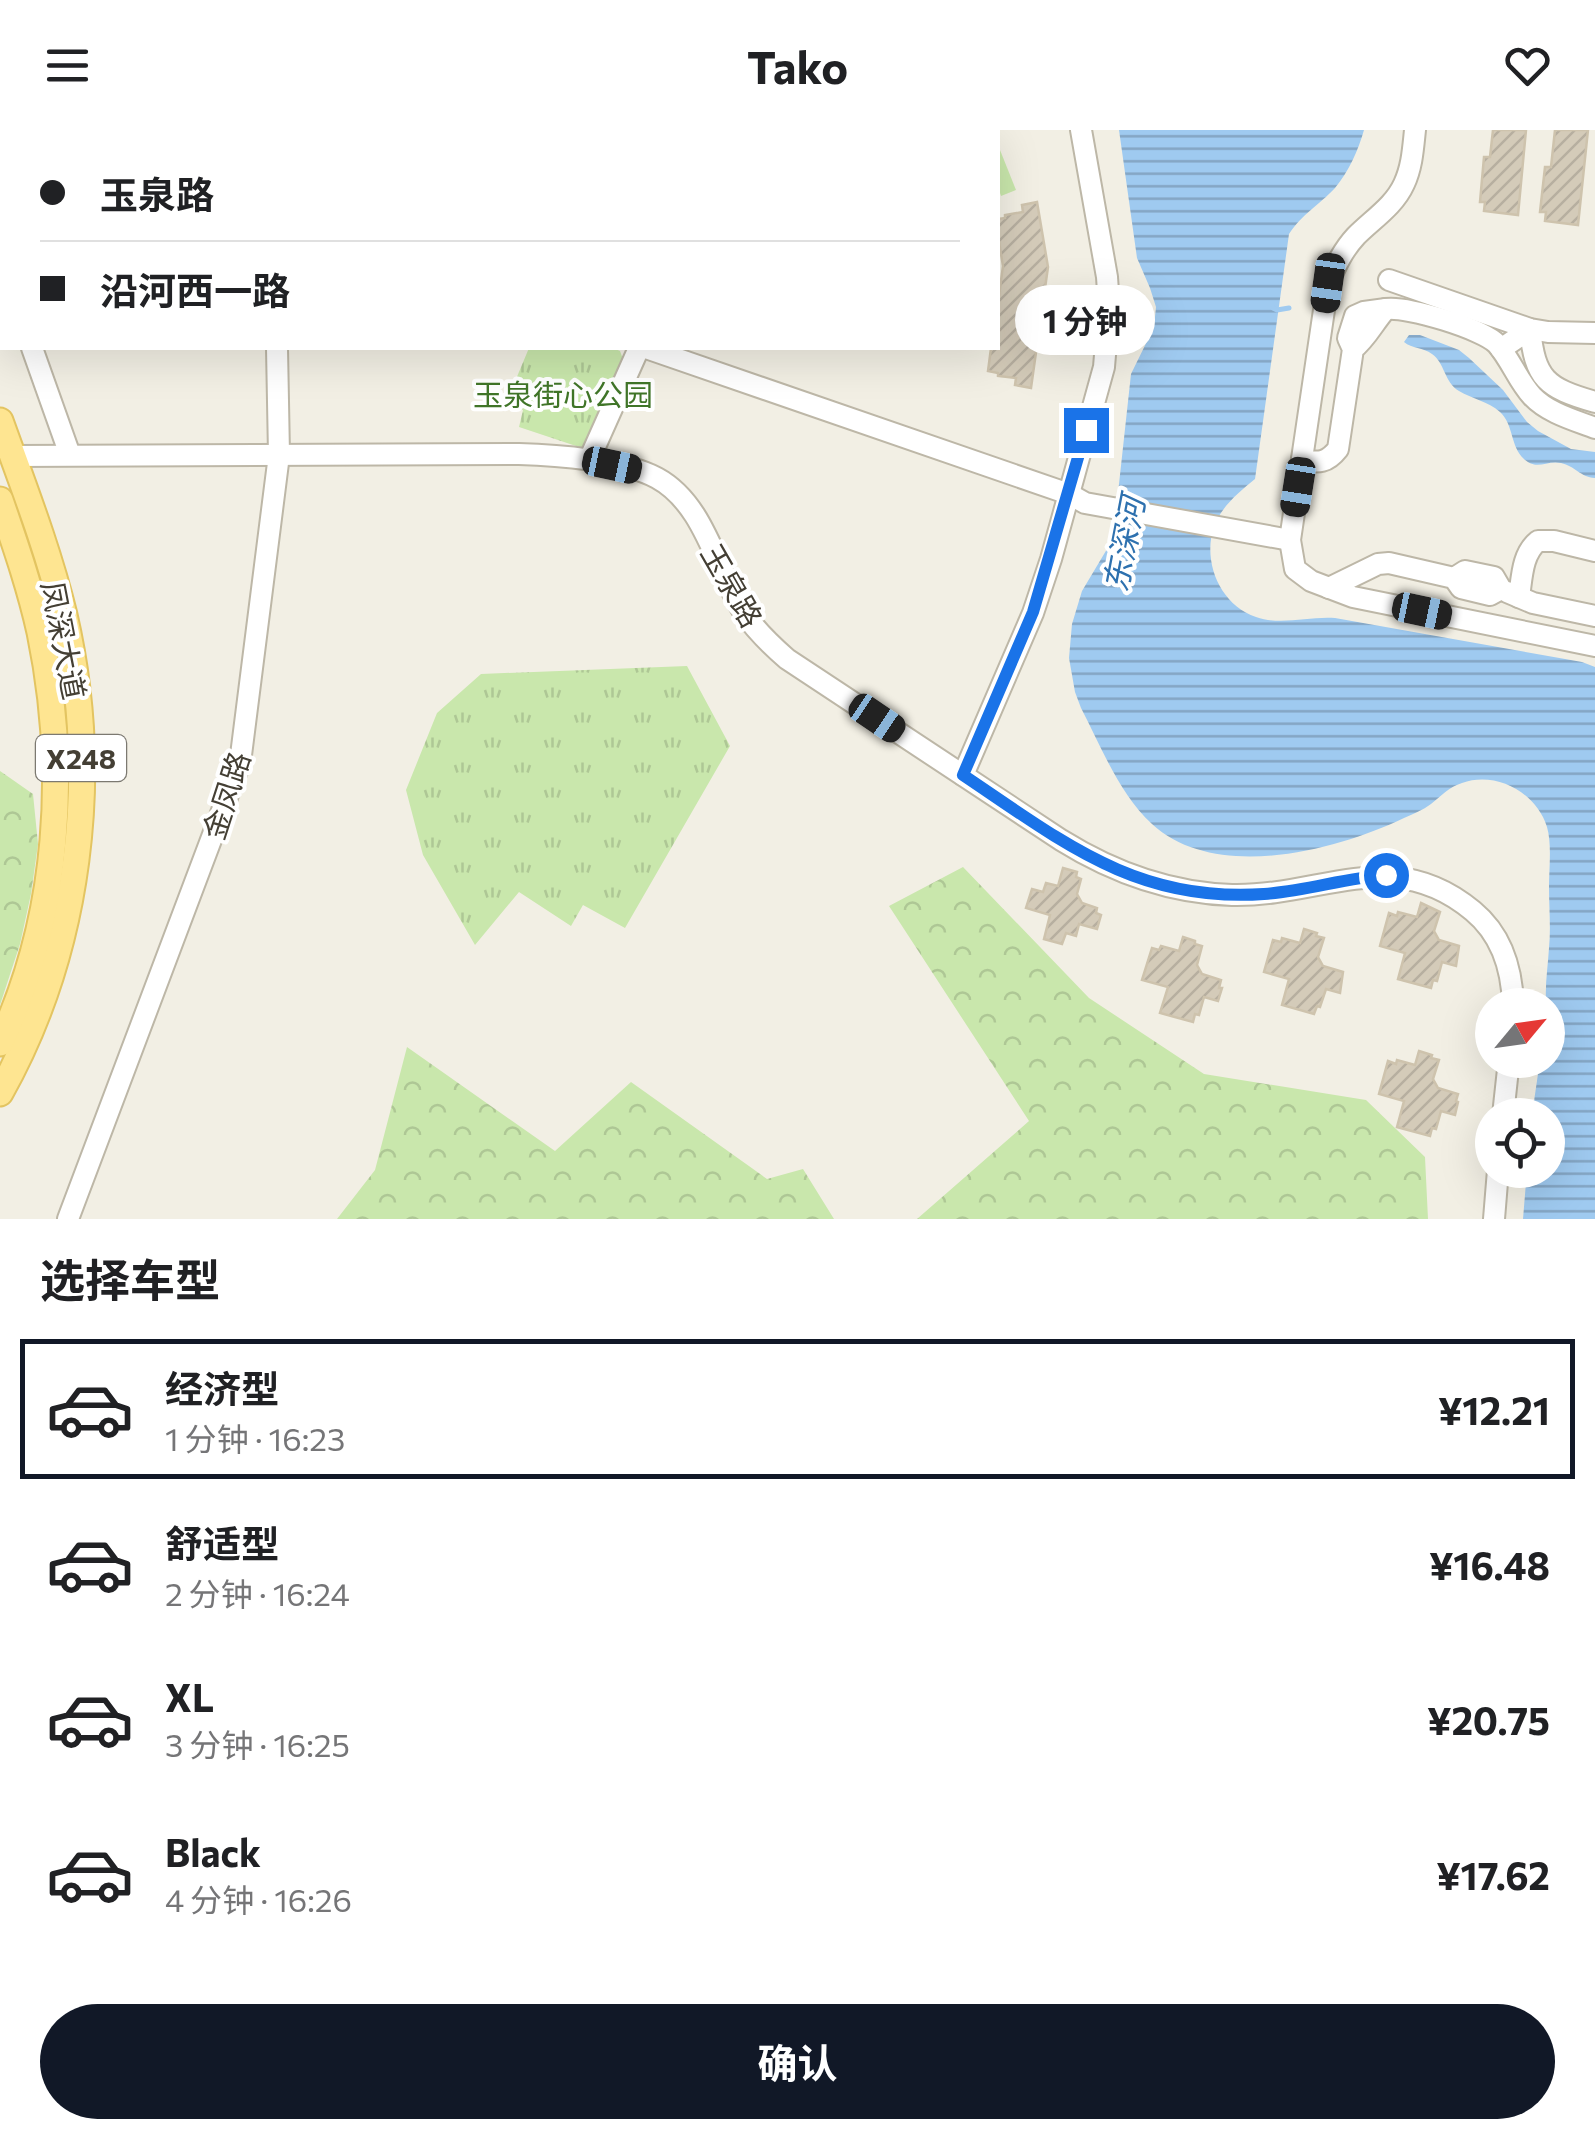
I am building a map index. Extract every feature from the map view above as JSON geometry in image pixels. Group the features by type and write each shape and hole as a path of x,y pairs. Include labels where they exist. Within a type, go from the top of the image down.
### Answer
{"main road":[{"name":"凤深大道","path":"0,421 48,557 67,629 78,704 82,781 76,860 61,938 24,1049 0,1093"},
{"name":"凤深大道","path":"0,500 40,633 52,707 56,782 43,914 23,988 0,1042"}],"street":[{"path":"963,775 1033,612 1104,367 1110,306 1081,130"},
{"path":"1414,130 1413,158 1404,186 1340,255 1328,283 1290,540 1295,569 1311,581 1353,596 1595,646"},
{"path":"1389,280 1530,328 1595,333"},
{"path":"1302,460 1320,463 1338,449 1353,349 1364,341 1386,309 1407,308 1481,333 1501,349 1534,398 1562,416 1595,428"},
{"path":"1501,349 1530,328"},
{"path":"1530,328 1536,367 1543,378 1595,402"},
{"path":"33,350 70,455"},
{"name":"金凤路","path":"68,1219 240,763 279,455 277,350"},
{"path":"589,460 641,350"},
{"path":"648,350 1086,503 1290,540"},
{"name":"玉泉路","path":"12,456 554,455 654,476 670,487 698,520 742,610 770,644 1096,862 1158,885 1212,893 1266,894 1364,876 1412,878 1440,888 1480,917 1497,937 1508,959 1513,988"},
{"path":"1510,593 1529,548 1538,541 1595,551"},
{"path":"1329,588 1378,564 1389,563 1454,578 1462,588 1490,594 1510,593 1533,603 1595,616"},
{"path":"1494,1219 1497,1188"}],"green space":[{"path":"1000,150 1016,190 1001,196 1000,193"},
{"name":"玉泉街心公园","path":"528,350 620,351 624,362 585,449 519,427 523,410 506,403"},
{"path":"687,666 730,746 625,928 583,905 571,926 519,892 475,945 423,855 406,790 437,713 481,674"},
{"path":"0,771 33,794 38,844 20,944 0,1005"},
{"path":"963,867 1089,998 1204,1074 1366,1100 1425,1157 1428,1219 917,1219 1029,1121 889,906"},
{"path":"407,1047 555,1151 631,1082 767,1179 803,1169 834,1219 337,1219 375,1170"}],"water":[{"name":"东深河","path":"1119,130 1364,130 1340,181 1289,234 1255,479 1217,519 1210,554 1217,581 1233,603 1266,620 1335,618 1595,667 1595,1219 1523,1219 1526,1188 1565,1188 1565,1098 1534,1098 1537,1078 1565,1078 1565,988 1546,988 1550,849 1547,827 1534,804 1501,782 1475,780 1453,787 1428,806 1376,830 1311,850 1241,856 1208,852 1178,842 1140,812 1112,769 1081,708 1069,658 1072,624 1082,591 1113,539 1131,374 1154,327 1156,307 1137,258"},
{"path":"1409,335 1420,335 1459,350 1503,390 1538,431 1571,449 1595,452 1595,478 1561,463 1537,465 1524,459 1500,412 1454,387 1436,358 1404,342"}],"building":[{"path":"1493,130 1526,130 1518,215 1484,211 1485,202 1480,202 1484,157 1490,157"},
{"path":"1555,130 1588,130 1578,225 1545,221 1546,212 1540,212 1545,167 1551,167"},
{"path":"1037,202 1048,267 1031,388 1015,385 1016,378 988,371 991,350 1000,350 1000,219 1023,212 1022,205"},
{"path":"1063,868 1077,872 1076,877 1081,879 1077,894 1082,903 1097,908 1096,913 1101,915 1097,929 1079,924 1076,936 1066,933 1062,944 1044,939 1050,915 1026,908 1032,889 1043,892 1046,883 1058,886"},
{"path":"1421,903 1440,912 1434,931 1439,940 1459,946 1456,966 1442,962 1431,988 1398,979 1405,953 1380,946 1389,913 1417,917"},
{"path":"1304,929 1324,938 1318,957 1323,966 1343,972 1340,993 1326,989 1314,1014 1282,1005 1289,979 1264,972 1273,940 1300,943"},
{"path":"1183,937 1202,946 1197,965 1202,974 1221,980 1222,988 1218,1001 1204,997 1193,1022 1160,1013 1168,987 1142,980 1152,948 1179,951"},
{"path":"1419,1051 1439,1060 1433,1079 1438,1088 1458,1094 1455,1115 1441,1111 1430,1136 1397,1127 1404,1101 1379,1094 1388,1061 1415,1065"}],"waterway":[{"path":"1273,308 1289,308"}],"route":[{"path":"1086,430 1033,612 963,775 1096,862 1158,885 1192,892 1266,894 1386,875"}]}
